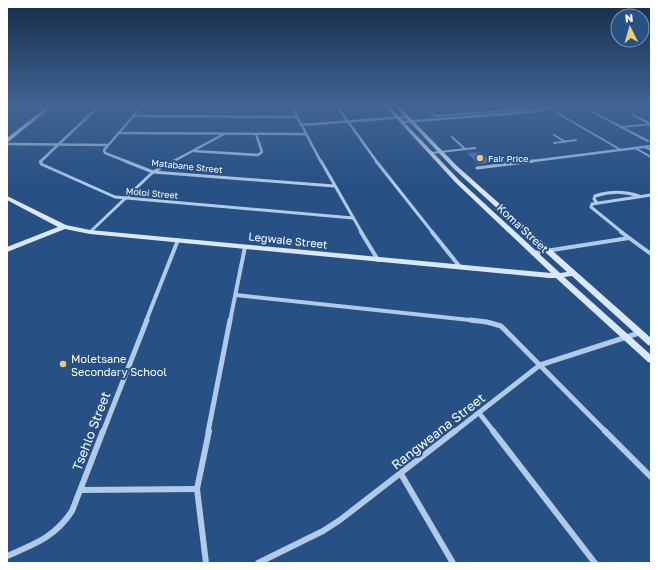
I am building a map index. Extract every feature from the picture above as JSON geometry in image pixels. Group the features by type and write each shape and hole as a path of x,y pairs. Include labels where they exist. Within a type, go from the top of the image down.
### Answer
{"main road":[{"path":"7,141 19,132"},
{"name":"Koma Street","path":"411,132 430,153 533,253 624,338 651,360"},
{"name":"Koma Street","path":"421,132 440,152 651,343"},
{"name":"Legwale Street","path":"7,198 64,227 90,232 460,268 558,276 573,274"},
{"path":"7,250 64,227"}],"street":[{"name":"Moloi Street","path":"71,132 40,160 41,164 110,196 353,218"},
{"path":"354,132 460,268"},
{"path":"7,144 108,145 118,133 306,134 334,186 378,260"},
{"path":"90,232 152,172 225,134"},
{"path":"194,151 258,155 262,152 256,134"},
{"name":"Matabane Street","path":"108,145 104,150 105,153 152,172 334,186"},
{"path":"476,168 651,146"},
{"path":"597,203 594,199 595,196 612,192 627,192 641,196"},
{"path":"651,195 597,203 592,204 591,207 651,254"},
{"path":"533,253 629,238"},
{"name":"Tsehlo Street","path":"7,556 39,542 59,530 68,518 81,490 178,240"},
{"path":"206,563 197,490 245,246"},
{"path":"236,295 498,324 505,328 651,477"},
{"name":"Rangweana Street","path":"258,563 323,531 340,520 540,365 639,333"},
{"path":"479,412 595,563"},
{"path":"400,474 453,563"},
{"path":"81,490 197,490"}],"lane":[{"path":"588,132 621,150"},
{"path":"631,132 648,141"},
{"path":"554,135 565,142"},
{"path":"452,137 465,149"},
{"path":"554,143 576,140"},
{"path":"644,147 651,150"},
{"path":"430,153 475,148"},
{"path":"635,148 651,157"}],"building":[{"name":"Fair Price","path":"480,152 492,162 479,164 467,153"}],"place":[{"name":"Fair Price","path":"480,158"},
{"name":"Moletsane Secondary School","path":"63,364"}]}
